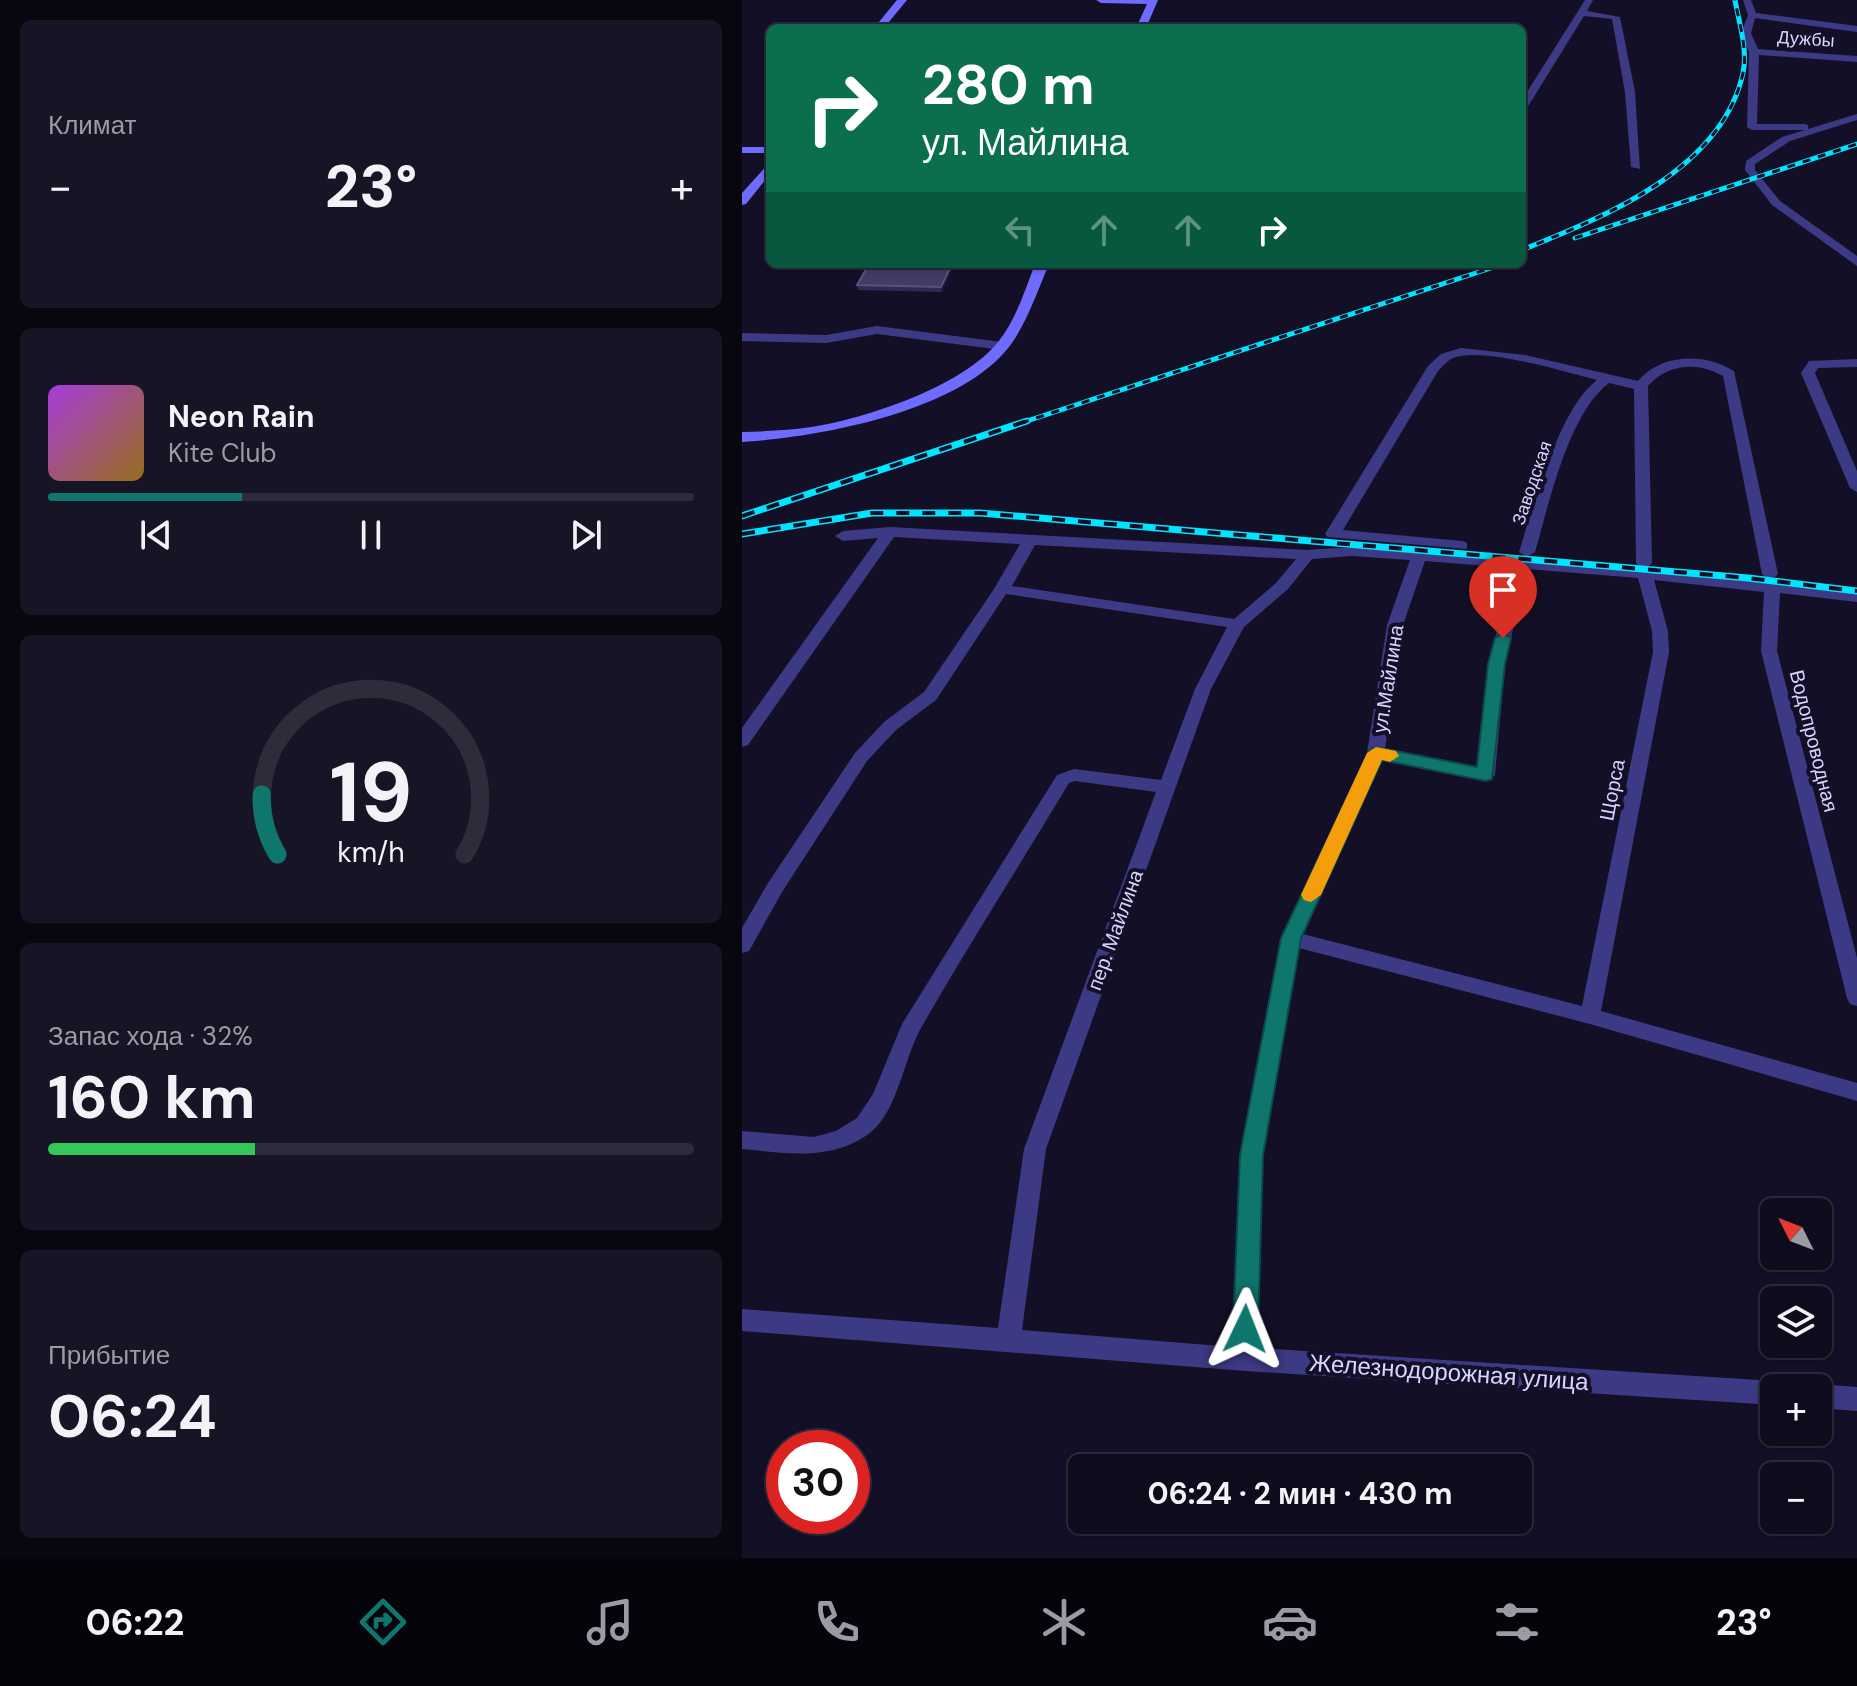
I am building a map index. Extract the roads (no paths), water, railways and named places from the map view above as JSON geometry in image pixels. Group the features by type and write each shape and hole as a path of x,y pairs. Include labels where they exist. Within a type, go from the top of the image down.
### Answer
{"street":[{"path":"882,24 902,0"},
{"path":"1101,0 1153,1 1143,24"},
{"path":"1526,102 1589,0"},
{"path":"1747,0 1752,15 1746,33 1754,52 1752,127 1819,127"},
{"path":"1581,13 1616,17 1630,92 1636,167"},
{"path":"1752,15 1857,29"},
{"name":"Дужбы","path":"1754,52 1857,59"},
{"path":"1857,117 1786,139 1750,163 1750,170 1776,203 1857,262"},
{"path":"742,150 766,150"},
{"path":"742,201 766,171"},
{"path":"742,436 768,436 840,426 881,413 959,379 1002,346 1040,268"},
{"path":"742,337 826,339 877,330 1002,346"},
{"path":"1641,386 1501,355 1462,352 1445,356 1433,369 1333,534 1524,558 1814,585 1857,584"},
{"path":"1857,363 1814,364 1808,373 1857,488"},
{"name":"Водопроводная","path":"1641,386 1651,373 1669,364 1715,365 1729,374 1771,580 1769,651 1857,998"},
{"name":"Заводская","path":"1376,753 1486,775 1497,664 1524,558 1556,458 1592,388 1607,379"},
{"name":"Щорса","path":"1590,1016 1661,652 1660,631 1644,569 1641,386"},
{"path":"843,536 890,532 1307,555 1352,551 1524,558"},
{"path":"742,741 890,532"},
{"path":"742,946 775,888 861,757 890,726 930,696 1002,589 1030,540"},
{"name":"пер. Майлина","path":"1007,1342 1014,1312 1035,1149 1203,689 1237,624 1282,586 1307,555"},
{"name":"ул.Майлина","path":"1245,1359 1251,1155 1291,938 1376,753 1395,625 1419,555"},
{"path":"1814,585 1857,597"},
{"path":"1002,589 1237,624"},
{"path":"742,1140 814,1146 842,1138 865,1124 882,1098 909,1030 1055,787 1063,779 1074,775 1167,787"},
{"path":"1291,938 1590,1016 1857,1092"},
{"name":"Железнодорожная улица","path":"742,1320 1245,1359 1760,1392"},
{"path":"1832,1397 1857,1399"}],"railway":[{"path":"1526,248 1588,222 1655,186 1685,163 1711,137 1731,107 1743,73 1744,45 1735,0"},
{"path":"1575,238 1857,144"},
{"path":"1021,423 1491,268"},
{"path":"1021,423 1027,421"},
{"path":"742,516 1021,423"},
{"path":"742,534 872,513 980,513 1748,578 1857,591"}]}
